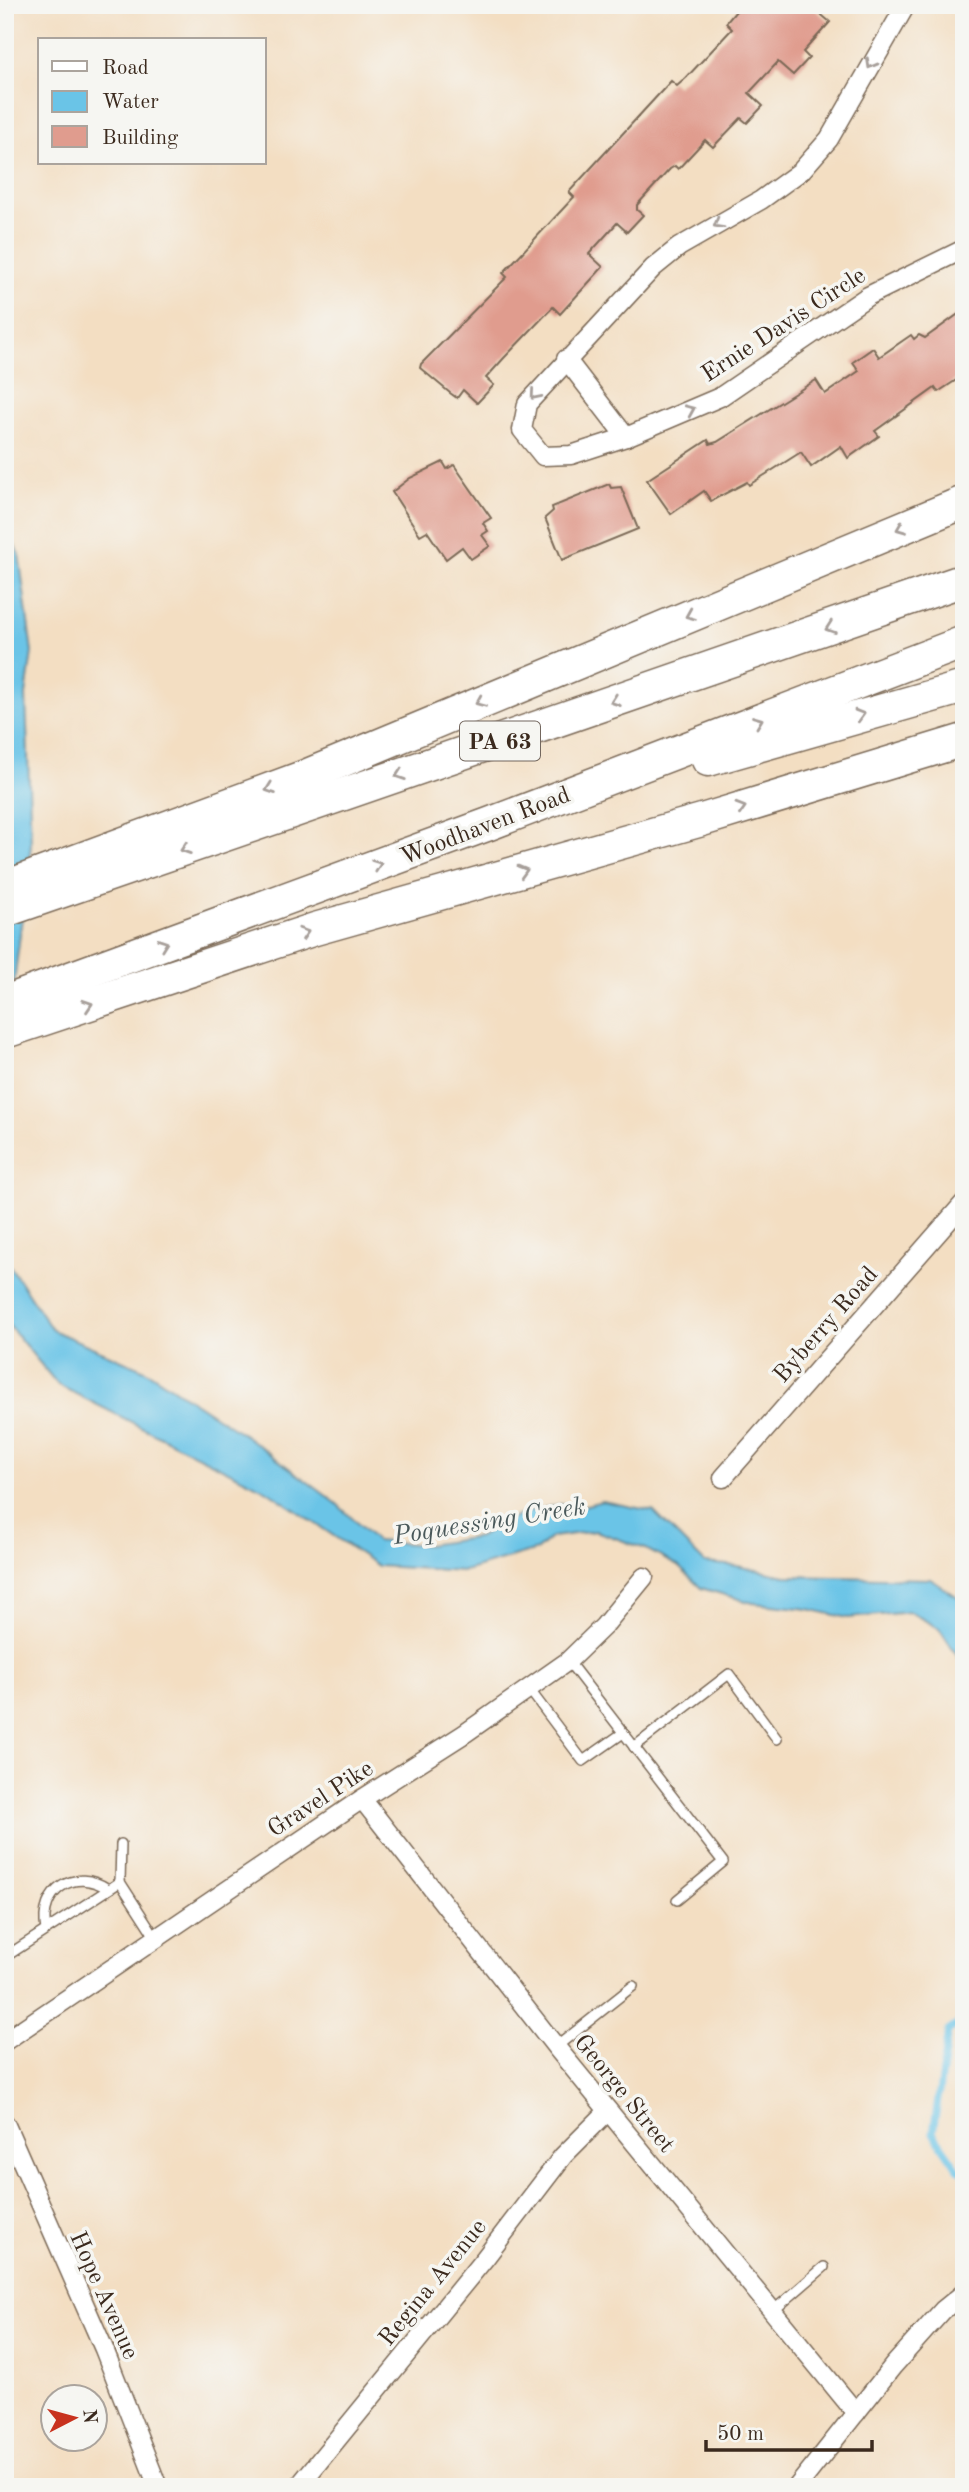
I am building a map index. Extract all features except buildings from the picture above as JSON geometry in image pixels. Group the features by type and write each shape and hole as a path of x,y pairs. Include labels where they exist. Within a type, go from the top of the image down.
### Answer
{"highway":[{"path":"5,887 35,888 964,502"},
{"path":"865,615 964,569"},
{"name":"PA 63","path":"5,911 35,888 964,580"},
{"name":"Woodhaven Road","path":"16,1014 489,824 964,642"},
{"path":"489,824 964,687"},
{"path":"16,1014 702,820 964,740"}],"street":[{"name":"Ernie Davis Circle","path":"906,5 829,139 801,171 761,200 679,247 653,268 527,404 522,430 543,456 571,455 626,437 720,397 868,296 964,249"},
{"path":"566,359 626,437"},
{"name":"Byberry Road","path":"723,1478 964,1203"},
{"name":"Gravel Pike","path":"5,2041 568,1661 604,1626 644,1577"},
{"name":"George Street","path":"362,1799 556,2048 856,2413"},
{"name":"Regina Avenue","path":"299,2487 485,2258 562,2156 608,2111"},
{"name":"Hope Avenue","path":"5,2123 104,2349 158,2487"},
{"path":"797,2487 892,2366 943,2310 964,2293"}],"lane":[{"path":"568,1661 723,1862 677,1900"},
{"path":"634,1747 729,1674 777,1739"},
{"path":"529,1689 583,1761 623,1733"},
{"path":"121,1844 120,1882 156,1938"},
{"path":"46,1930 46,1905 61,1885 85,1879 108,1889"},
{"path":"5,1957 120,1882"},
{"path":"556,2048 632,1986"},
{"path":"773,2311 824,2267"}],"water":[{"path":"5,529 19,554 32,652 26,695 31,845 5,1055"},
{"path":"5,1132 9,1178 8,1263 52,1330 145,1370 246,1436 336,1503 376,1541 427,1545 479,1537 523,1513 561,1504 583,1506 602,1501 653,1511 705,1563 737,1566 785,1576 930,1579 964,1601 964,1666 939,1628 910,1612 848,1618 808,1609 753,1603 701,1588 678,1566 646,1549 596,1531 552,1537 537,1550 464,1571 378,1566 266,1490 58,1385 5,1321"}],"waterway":[{"path":"964,2020 948,2031 933,2133 958,2169 964,2172"}],"water label":[{"name":"Poquessing Creek","path":"489,1520"}]}
